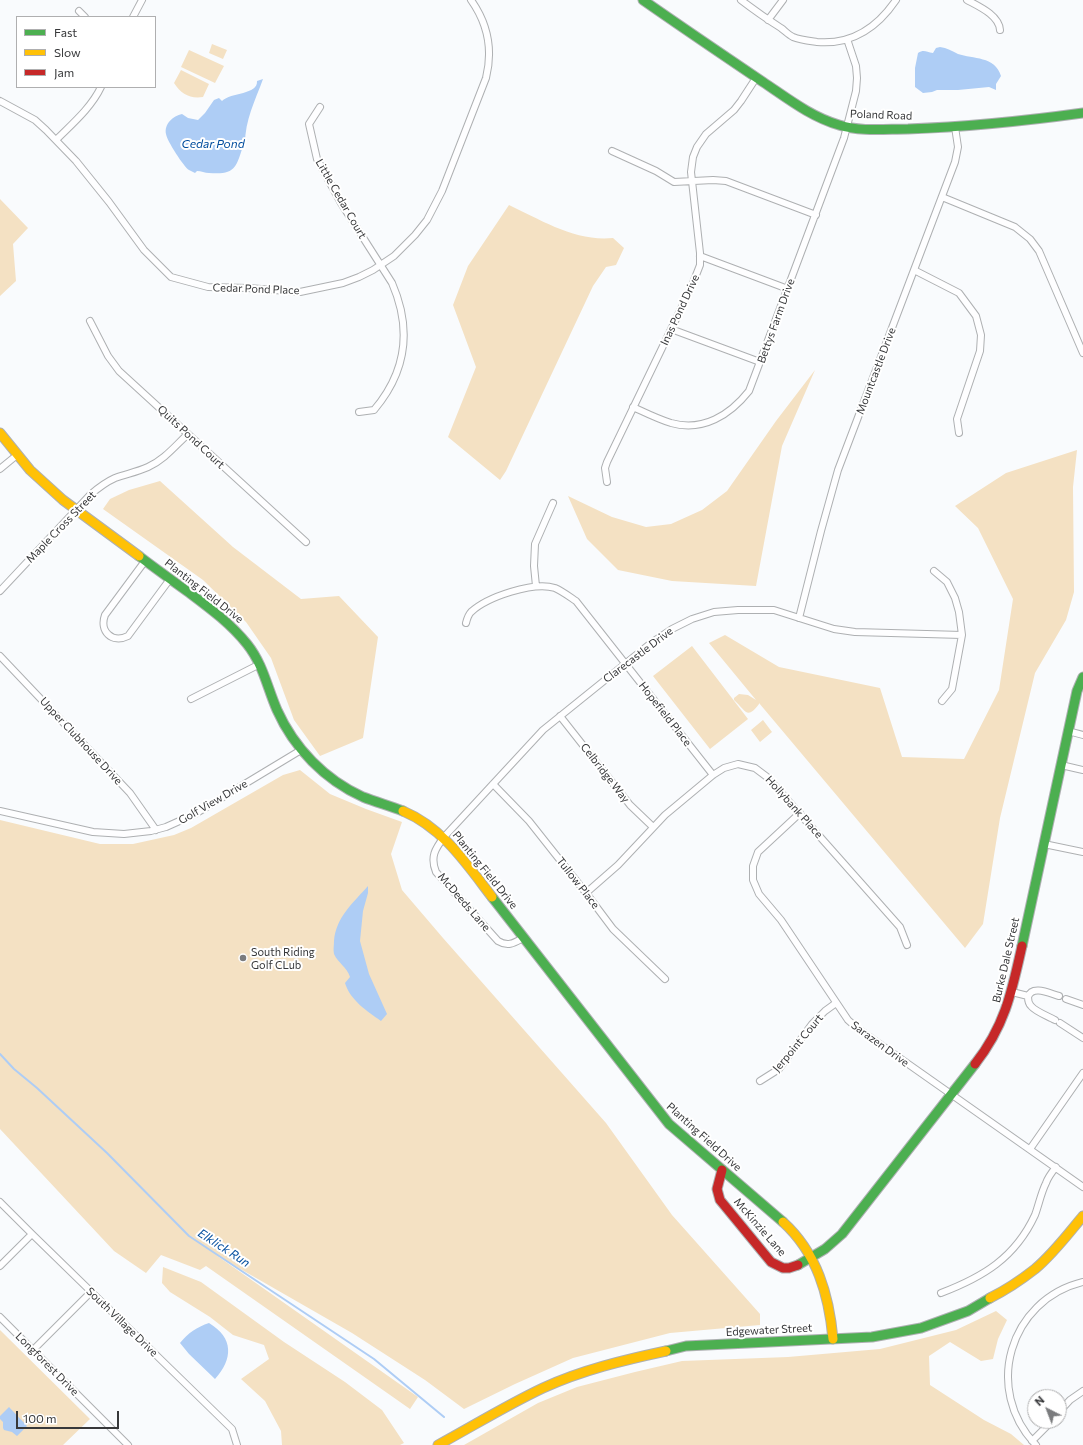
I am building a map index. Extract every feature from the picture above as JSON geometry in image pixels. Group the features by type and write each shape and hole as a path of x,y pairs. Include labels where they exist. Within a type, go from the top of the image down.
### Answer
{"street":[{"path":"134,16 142,0"},
{"name":"Cedar Pond Place","path":"0,101 35,120 56,140 76,161 109,202 144,250 171,277 208,287 300,292 343,283 359,277 394,256 415,235 435,206 486,78 490,55 489,43 483,20 471,0"},
{"name":"Poland Road","path":"643,0 721,55 809,112 827,121 847,127 864,129 955,127 1038,120 1083,113"},
{"path":"741,0 794,38 826,43 848,39 864,32 879,22 886,15 896,0"},
{"path":"768,20 784,0"},
{"path":"967,0 994,18 998,22 1000,30"},
{"path":"79,11 84,16"},
{"name":"Bettys Farm Drive","path":"633,407 663,420 681,425 699,424 710,422 730,412 749,391 816,215 847,127 856,91 857,78 856,66 848,39"},
{"name":"Inas Pond Drive","path":"608,482 605,468 607,462 696,278 700,265 700,244 692,181 692,165 697,147 712,127 737,106 756,78"},
{"path":"56,140 86,109 100,88"},
{"name":"Little Cedar Court","path":"320,107 309,124 317,159 342,203 392,283 401,308 404,329 403,350 395,378 382,401 374,410 359,412"},
{"name":"Mountcastle Drive","path":"799,618 838,470 955,162 958,146 955,127"},
{"path":"612,150 656,171 674,182 713,180 726,181 816,215"},
{"path":"942,197 1015,227 1030,239 1039,251 1083,353"},
{"path":"700,256 788,289"},
{"path":"914,270 959,293 976,316 981,335 980,351 956,419 959,433"},
{"name":"Quits Pond Court","path":"90,321 108,356 116,367 306,542"},
{"path":"671,329 760,362"},
{"name":"Planting Field Drive","path":"0,434 17,455 46,485 76,510 230,624 260,664 282,720 301,750 320,770 348,790 424,821 444,837 455,849 661,1115 669,1124 785,1224 802,1243 812,1258 823,1282 830,1303 834,1339"},
{"name":"Maple Cross Street","path":"0,591 90,495 107,482 156,463 167,455 188,434"},
{"path":"0,469 17,455"},
{"path":"536,586 534,566 535,544 553,503"},
{"path":"145,561 105,615 103,624 110,636 119,638 128,636 170,579"},
{"path":"934,571 947,582 955,598 960,612 962,635 952,689 942,702"},
{"name":"Hopefield Place","path":"466,623 471,612 492,599 517,590 536,586 555,588 576,601 713,775"},
{"name":"Clarecastle Drive","path":"444,837 544,730 651,643 672,629 692,619 714,612 774,610 834,629 855,632 962,635"},
{"name":"Upper Clubhouse Drive","path":"0,656 130,793 156,830"},
{"path":"191,699 260,664"},
{"name":"Burke Dale Street","path":"812,1258 842,1234 983,1054 1000,1025 1012,992 1077,691 1083,677"},
{"name":"Celbridge Way","path":"560,716 630,805 653,826"},
{"path":"1068,732 1083,735"},
{"name":"Golf View Drive","path":"0,811 93,832 124,834 156,830 172,825 195,814 301,750"},
{"name":"Hollybank Place","path":"586,892 618,865 653,826 673,807 713,775 724,768 738,764 755,768 767,777 900,926 907,945"},
{"path":"1061,765 1083,770"},
{"name":"Tullow Place","path":"493,784 529,821 586,892 613,929 665,979"},
{"name":"Sarazen Drive","path":"800,813 758,852 753,866 753,880 759,894 781,920 848,1020 857,1028 1083,1187"},
{"name":"McDeeds Lane","path":"444,837 434,853 434,865 439,875 498,941 508,945 524,938"},
{"path":"1044,844 1083,852"},
{"path":"1059,996 1038,990 1031,992 1028,996 1028,1001 1032,1007 1083,1038"},
{"path":"1012,992 1028,996"},
{"path":"1066,999 1083,1005"},
{"name":"Jerpoint Court","path":"760,1081 779,1069 818,1017 836,1003"},
{"path":"1030,1149 1083,1073"},
{"path":"941,1293 980,1276 997,1264 1012,1249 1022,1237 1031,1222 1046,1182 1056,1167"},
{"name":"McKinzie Lane","path":"722,1170 716,1188 720,1200 771,1262 777,1266 789,1268 799,1265 812,1258"},
{"name":"South Village Drive","path":"0,1202 232,1429 237,1445"},
{"name":"Edgewater Street","path":"438,1445 542,1388 580,1373 617,1362 686,1346 872,1337 921,1328 968,1311 1006,1290 1035,1269 1069,1234 1083,1216"},
{"path":"0,1266 32,1234"},
{"path":"1045,1429 1034,1443 1018,1421 1009,1393 1008,1370 1013,1346 1023,1325 1038,1306 1057,1292 1083,1282"},
{"path":"32,1350 91,1292"},
{"name":"Longforest Drive","path":"0,1317 128,1445"},
{"path":"1067,1403 1083,1391"}],"shaded area":[{"path":"212,44 227,50 223,59 209,53"},
{"path":"189,50 224,66 215,83 181,67"},
{"path":"181,70 209,84 203,97 186,95 177,87 174,83"},
{"path":"0,199 28,228 13,244 16,281 0,296"},
{"path":"509,205 559,229 586,237 613,238 624,248 616,265 606,267 593,286 506,471 500,480 448,437 476,367 453,305 468,266"},
{"path":"815,370 782,446 756,586 672,581 618,570 587,539 568,496 612,517 646,527 671,524 702,510 727,491 776,421"},
{"path":"1077,450 1073,487 1074,592 1066,620 1035,673 1000,818 983,924 965,948 759,703 752,712 749,713 746,712 734,700 734,698 739,694 748,695 756,700 709,643 725,635 779,667 880,688 902,757 964,759 999,690 1013,599 978,528 955,506 1006,473"},
{"path":"160,481 233,547 301,599 339,596 378,637 363,738 320,756 294,720 271,658 246,622 203,580 103,509 110,499 129,490"},
{"path":"692,646 748,719 710,749 653,676"},
{"path":"763,720 772,732 760,742 751,730"},
{"path":"300,770 330,794 402,822 391,854 402,890 606,1123 672,1215 760,1314 760,1325 670,1333 573,1358 464,1409 425,1380 352,1333 216,1255 418,1397 410,1409 206,1266 200,1270 161,1255 146,1273 114,1251 0,1129 0,820 100,844 133,844 174,835 191,828 283,775"},
{"path":"163,1267 201,1282 284,1342 345,1382 382,1410 404,1443 400,1445 282,1445 281,1431 265,1401 241,1379 269,1359 264,1345 233,1335 210,1317 170,1292 162,1283"},
{"path":"996,1311 1007,1320 998,1339 993,1359 981,1361 950,1342 929,1356 930,1385 984,1420 1011,1434 1024,1445 464,1445 538,1403 577,1387 635,1372 682,1361 788,1357 880,1349 956,1330"},
{"path":"0,1330 90,1419 63,1445 0,1445"}],"water":[{"path":"940,47 958,54 983,59 994,65 1001,76 996,84 996,90 989,87 958,90 937,90 923,93 915,87 915,68 918,53 924,51 933,53 936,48"},
{"name":"Cedar Pond","path":"263,79 249,119 245,135 245,144 236,165 224,173 197,171 195,173 189,170 172,148 167,137 166,127 170,121 182,114 188,118 198,120 214,100 219,98 222,101 231,96 249,91 256,86 257,81"},
{"path":"368,886 368,893 363,911 360,941 369,974 387,1014 381,1021 360,1005 351,995 345,983 350,977 349,974 334,954 335,932 338,925 346,911"},
{"path":"209,1323 223,1335 227,1342 228,1349 228,1356 225,1364 215,1379 189,1354 180,1343 193,1331"},
{"path":"9,1407 27,1426 17,1436 12,1432 4,1430 3,1422 0,1419 0,1416"}],"waterway":[{"name":"Elklick Run","path":"0,1054 14,1069 37,1088 107,1153 189,1236 374,1359 444,1417"}],"traffic: fast":[{"path":"643,0 800,106 829,122 839,125 856,129 873,130 952,127 1083,113"},
{"path":"139,556 228,623 247,644 261,668 284,724 292,737 312,761 336,782 349,790 363,797 403,811"},
{"path":"1022,946 1077,691 1083,677"},
{"path":"492,897 669,1124 783,1222"},
{"path":"798,1265 825,1249 842,1234 975,1064"},
{"path":"666,1351 686,1346 872,1337 921,1328 968,1311 990,1298"}],"traffic: slow":[{"path":"0,433 30,470 63,500 139,556"},
{"path":"403,811 417,818 442,837 463,859 492,897"},
{"path":"990,1298 1013,1285 1042,1263 1083,1216"},
{"path":"783,1222 795,1234 813,1261 824,1291 833,1339"},
{"path":"438,1445 516,1401 543,1388 603,1366 666,1351"}],"traffic: jam":[{"path":"975,1064 994,1036 1006,1008 1015,978 1022,946"},
{"path":"722,1170 717,1189 720,1200 771,1262 783,1268 798,1265"}],"place":[{"name":"South Riding Golf CLub","path":"243,958"}]}
